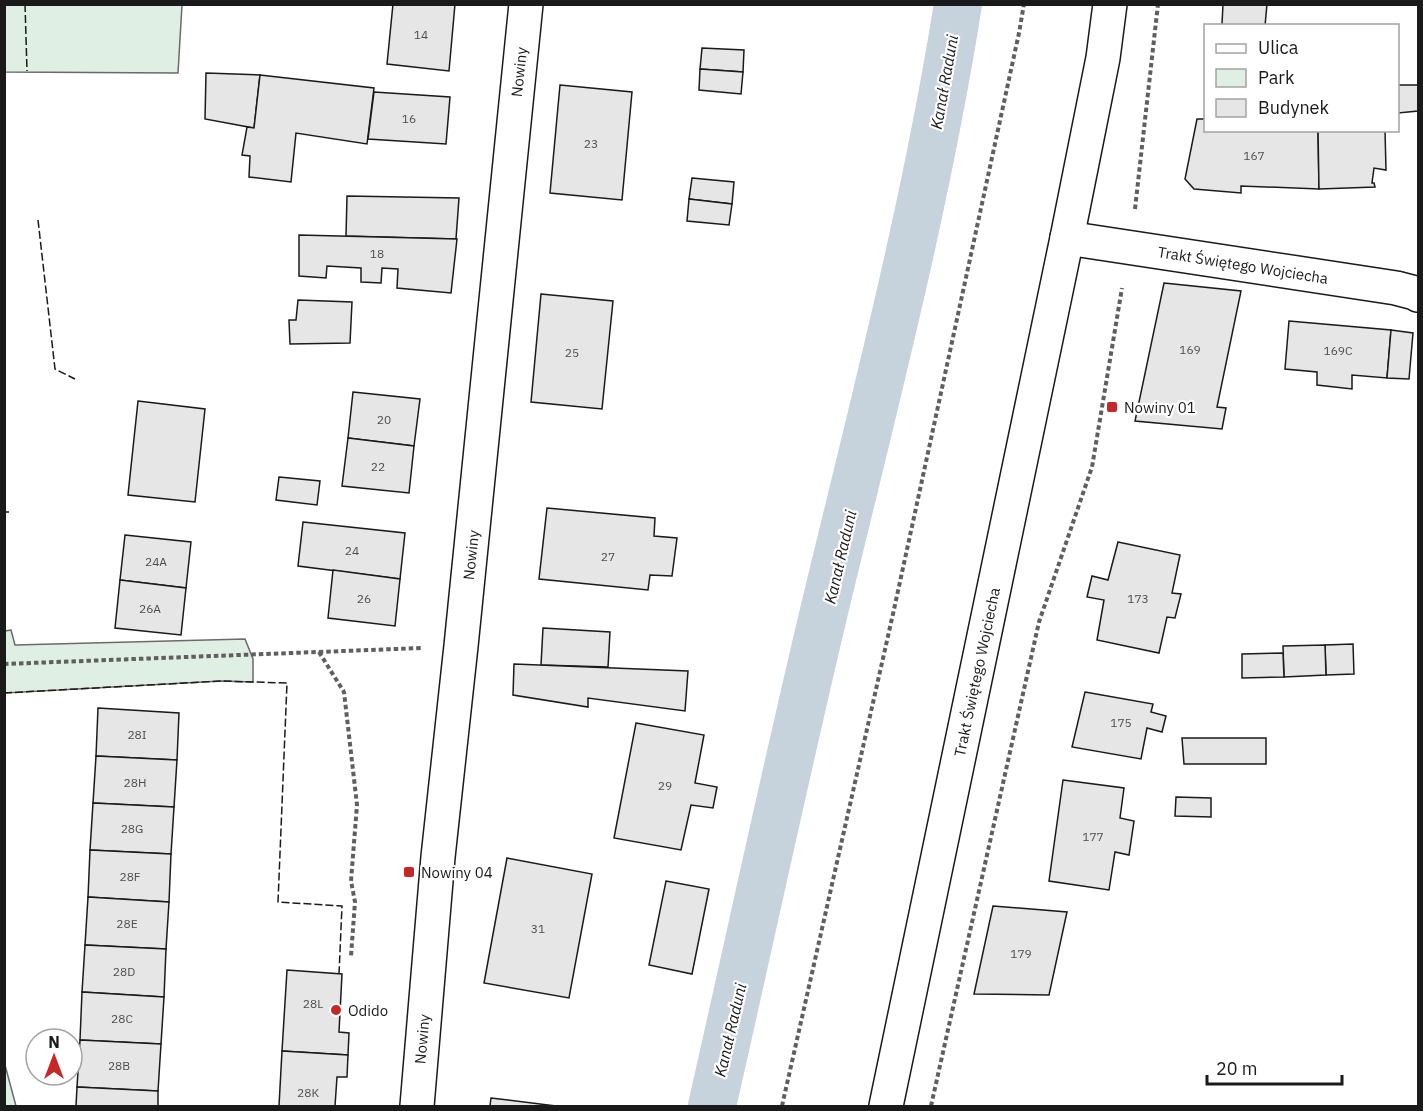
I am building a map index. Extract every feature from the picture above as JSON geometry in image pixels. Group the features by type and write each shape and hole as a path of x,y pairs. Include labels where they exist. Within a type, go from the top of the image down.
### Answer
{"street":[{"name":"Nowiny","path":"417,1107 438,857 526,4"},
{"name":"Trakt Świętego Wojciecha","path":"886,1107 1067,238 1103,58 1110,4"},
{"name":"Trakt Świętego Wojciecha","path":"1067,238 1396,288 1419,296"}],"path":[{"path":"782,1107 893,614 1024,4"},
{"path":"931,1107 1039,622 1092,467 1137,197 1158,4"},
{"path":"4,664 461,646"},
{"path":"319,652 344,692 357,805 351,881 355,902 351,956"}],"green space":[{"path":"4,5 182,5 178,73 5,72"},
{"path":"11,630 15,645 245,639 253,659 253,682 221,681 5,693 5,631"},
{"path":"5,1065 16,1106 5,1106"}],"building":[{"path":"393,4 455,4 449,71 387,64"},
{"path":"1223,4 1267,4 1265,24 1222,24"},
{"path":"702,48 744,50 743,72 700,69"},
{"path":"700,69 743,72 741,94 699,90"},
{"path":"206,73 260,75 254,128 205,119"},
{"path":"260,75 374,88 367,144 296,133 291,182 249,177 250,156 242,155 247,127 254,128"},
{"path":"560,85 632,92 622,200 550,193"},
{"path":"1399,85 1418,85 1418,111 1399,113"},
{"path":"374,92 450,97 446,144 368,139"},
{"path":"1197,119 1204,119 1204,132 1318,132 1319,189 1241,186 1241,193 1194,189 1185,179"},
{"path":"1318,132 1385,132 1386,170 1374,168 1372,183 1375,187 1319,189"},
{"path":"692,178 734,182 732,204 689,199"},
{"path":"347,196 459,198 456,239 346,236"},
{"path":"689,199 732,204 729,225 687,221"},
{"path":"299,235 457,239 451,293 397,288 398,269 382,268 381,283 361,282 361,268 327,266 326,278 299,276"},
{"path":"1164,283 1241,291 1217,407 1226,408 1222,429 1135,421"},
{"path":"541,294 613,301 602,409 531,402"},
{"path":"298,300 352,302 350,343 290,344 289,320 296,320"},
{"path":"1289,321 1391,330 1387,378 1352,375 1352,389 1317,385 1317,372 1285,369"},
{"path":"1391,330 1413,333 1409,379 1387,378"},
{"path":"353,392 420,399 414,446 348,438"},
{"path":"138,401 205,409 195,502 128,495"},
{"path":"348,438 414,446 409,493 342,486"},
{"path":"279,477 320,481 317,505 276,500"},
{"path":"547,508 655,518 654,536 677,538 672,576 650,575 648,590 539,579"},
{"path":"303,522 405,533 400,579 298,566"},
{"path":"125,535 191,542 186,588 120,580"},
{"path":"1118,542 1180,555 1172,593 1181,594 1175,618 1167,617 1159,653 1097,640 1104,600 1087,597 1092,576 1108,580"},
{"path":"333,570 400,579 395,626 328,618"},
{"path":"120,580 186,588 181,635 115,628"},
{"path":"543,628 610,632 608,667 541,665"},
{"path":"1353,644 1354,674 1326,675 1325,645"},
{"path":"1325,645 1326,675 1284,677 1283,646"},
{"path":"1283,653 1284,677 1242,678 1242,654"},
{"path":"514,664 688,671 685,711 588,698 588,707 513,695"},
{"path":"1085,692 1153,704 1151,712 1166,716 1162,732 1147,728 1141,759 1072,747"},
{"path":"98,708 179,713 177,760 96,756"},
{"path":"636,723 704,735 695,783 717,787 713,808 691,805 681,850 614,838"},
{"path":"1182,738 1266,738 1266,764 1184,764"},
{"path":"96,756 177,760 174,807 93,803"},
{"path":"1063,780 1124,788 1120,818 1134,821 1129,855 1115,852 1109,890 1049,881"},
{"path":"1176,797 1211,798 1211,817 1175,816"},
{"path":"93,803 174,807 171,854 90,850"},
{"path":"90,850 171,854 169,902 88,897"},
{"path":"507,858 592,874 569,998 484,983"},
{"path":"666,881 709,889 692,974 649,965"},
{"path":"88,897 169,902 166,949 85,945"},
{"path":"993,906 1067,912 1049,995 974,994"},
{"path":"85,945 166,949 164,997 82,992"},
{"path":"287,970 342,974 339,1032 349,1033 348,1055 282,1051"},
{"path":"82,992 164,997 161,1044 84,1040 84,1027 81,1027"},
{"path":"84,1040 161,1044 158,1091 77,1087 84,1087"},
{"path":"282,1051 348,1055 347,1077 337,1077 335,1106 279,1106"},
{"path":"77,1087 158,1091 158,1106 76,1106"},
{"path":"491,1098 556,1106 490,1106"}],"waterway":[{"name":"Kanał Raduni","path":"712,1106 811,666 915,230 958,4"}],"fence":[{"path":"25,4 27,71"},
{"path":"38,220 55,369 75,379"},
{"path":"4,512 9,512"},
{"path":"4,693 221,681 287,683 278,902 342,906 339,974"}],"place":[{"name":"Nowiny 01","path":"1112,407"},
{"name":"Nowiny 04","path":"409,872"},
{"name":"Odido","path":"336,1010"}]}
